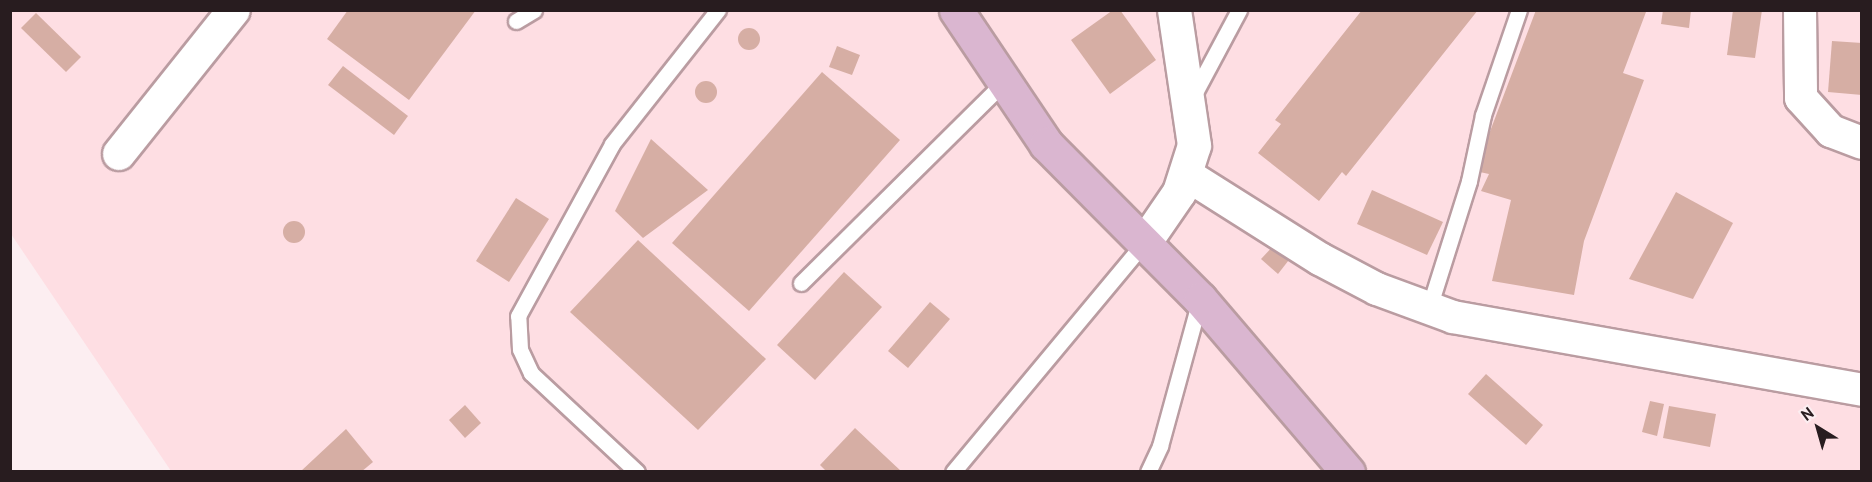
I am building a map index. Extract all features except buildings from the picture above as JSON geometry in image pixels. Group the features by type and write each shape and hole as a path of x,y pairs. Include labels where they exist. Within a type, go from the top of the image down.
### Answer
{"main road":[{"path":"956,10 1002,84 1088,192 1144,243 1200,299 1348,471"}],"street":[{"path":"119,154 234,10"},
{"path":"1144,243 1187,175 1194,145 1191,100 1174,10"},
{"path":"1800,10 1801,98 1831,131 1862,143"},
{"path":"1187,175 1320,259 1453,317 1862,390"}],"lane":[{"path":"516,21 534,10"},
{"path":"637,471 531,373 520,349 518,316 612,144 718,10"},
{"path":"1191,100 1239,10"},
{"path":"1429,308 1469,181 1483,114 1519,10"},
{"path":"801,284 1002,84"},
{"path":"953,471 1144,243"},
{"path":"1148,471 1160,446 1200,299"}],"shaded area":[{"path":"10,11 1861,11 1861,471 171,471 11,234"}]}
